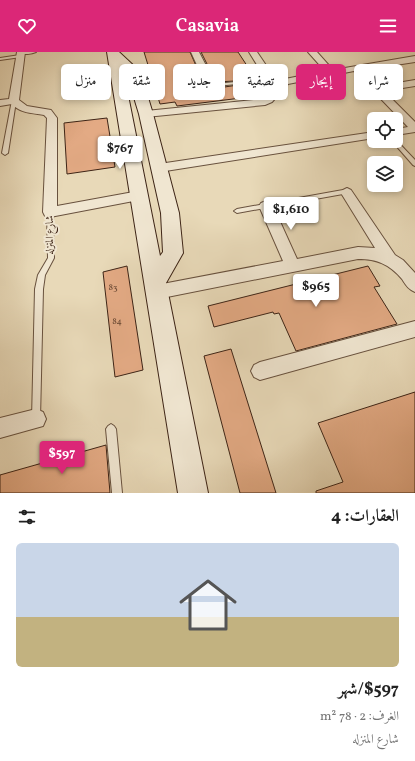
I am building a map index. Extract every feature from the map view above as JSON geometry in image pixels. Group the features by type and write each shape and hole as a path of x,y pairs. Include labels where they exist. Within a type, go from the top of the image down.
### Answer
{"street":[{"path":"195,52 201,64"},
{"path":"253,52 261,64"},
{"path":"312,52 323,64"},
{"path":"113,53 129,69 136,81 146,114 170,213 173,253 156,287"},
{"path":"113,53 193,493"},
{"path":"0,103 14,101 21,54"},
{"path":"382,64 415,59"},
{"path":"403,85 415,83"},
{"path":"146,114 264,102 269,100"},
{"path":"388,100 415,128"},
{"name":"شارع المنزله","path":"14,101 20,107 25,109 47,112 52,118 50,212"},
{"path":"403,131 415,128"},
{"path":"159,168 367,136"},
{"path":"347,193 388,258"},
{"path":"50,212 139,196"},
{"path":"266,206 292,265"},
{"path":"156,287 292,265 358,252 377,254 388,258 399,266 415,285"},
{"path":"260,371 415,329"},
{"name":"شارع المنزله","path":"0,428 36,419"}],"lane":[{"path":"0,58 34,52"},
{"path":"5,153 14,101"},
{"path":"401,148 415,164"},
{"path":"237,211 343,192 347,193"},
{"name":"شارع المنزله","path":"36,419 39,289 42,275 51,258 50,212"},
{"path":"111,428 117,493"}],"building":[{"path":"144,52 190,52 195,64 173,64 173,100 225,100 177,106 175,102 160,104 159,100 165,100 165,64 148,64"},
{"path":"201,52 238,52 246,64 233,64 233,81 225,82 225,64 207,64"},
{"path":"233,86 233,99 225,100 225,87"},
{"path":"107,118 115,167 67,174 64,123"},
{"path":"127,266 143,370 115,377 103,272"},
{"path":"368,266 380,286 374,287 397,324 296,351 279,313 274,314 273,312 214,327 208,306"},
{"path":"231,349 276,493 240,493 204,356"},
{"path":"415,392 415,493 316,493 316,491 343,482 318,423"},
{"path":"106,445 110,493 0,493 0,475"}]}
